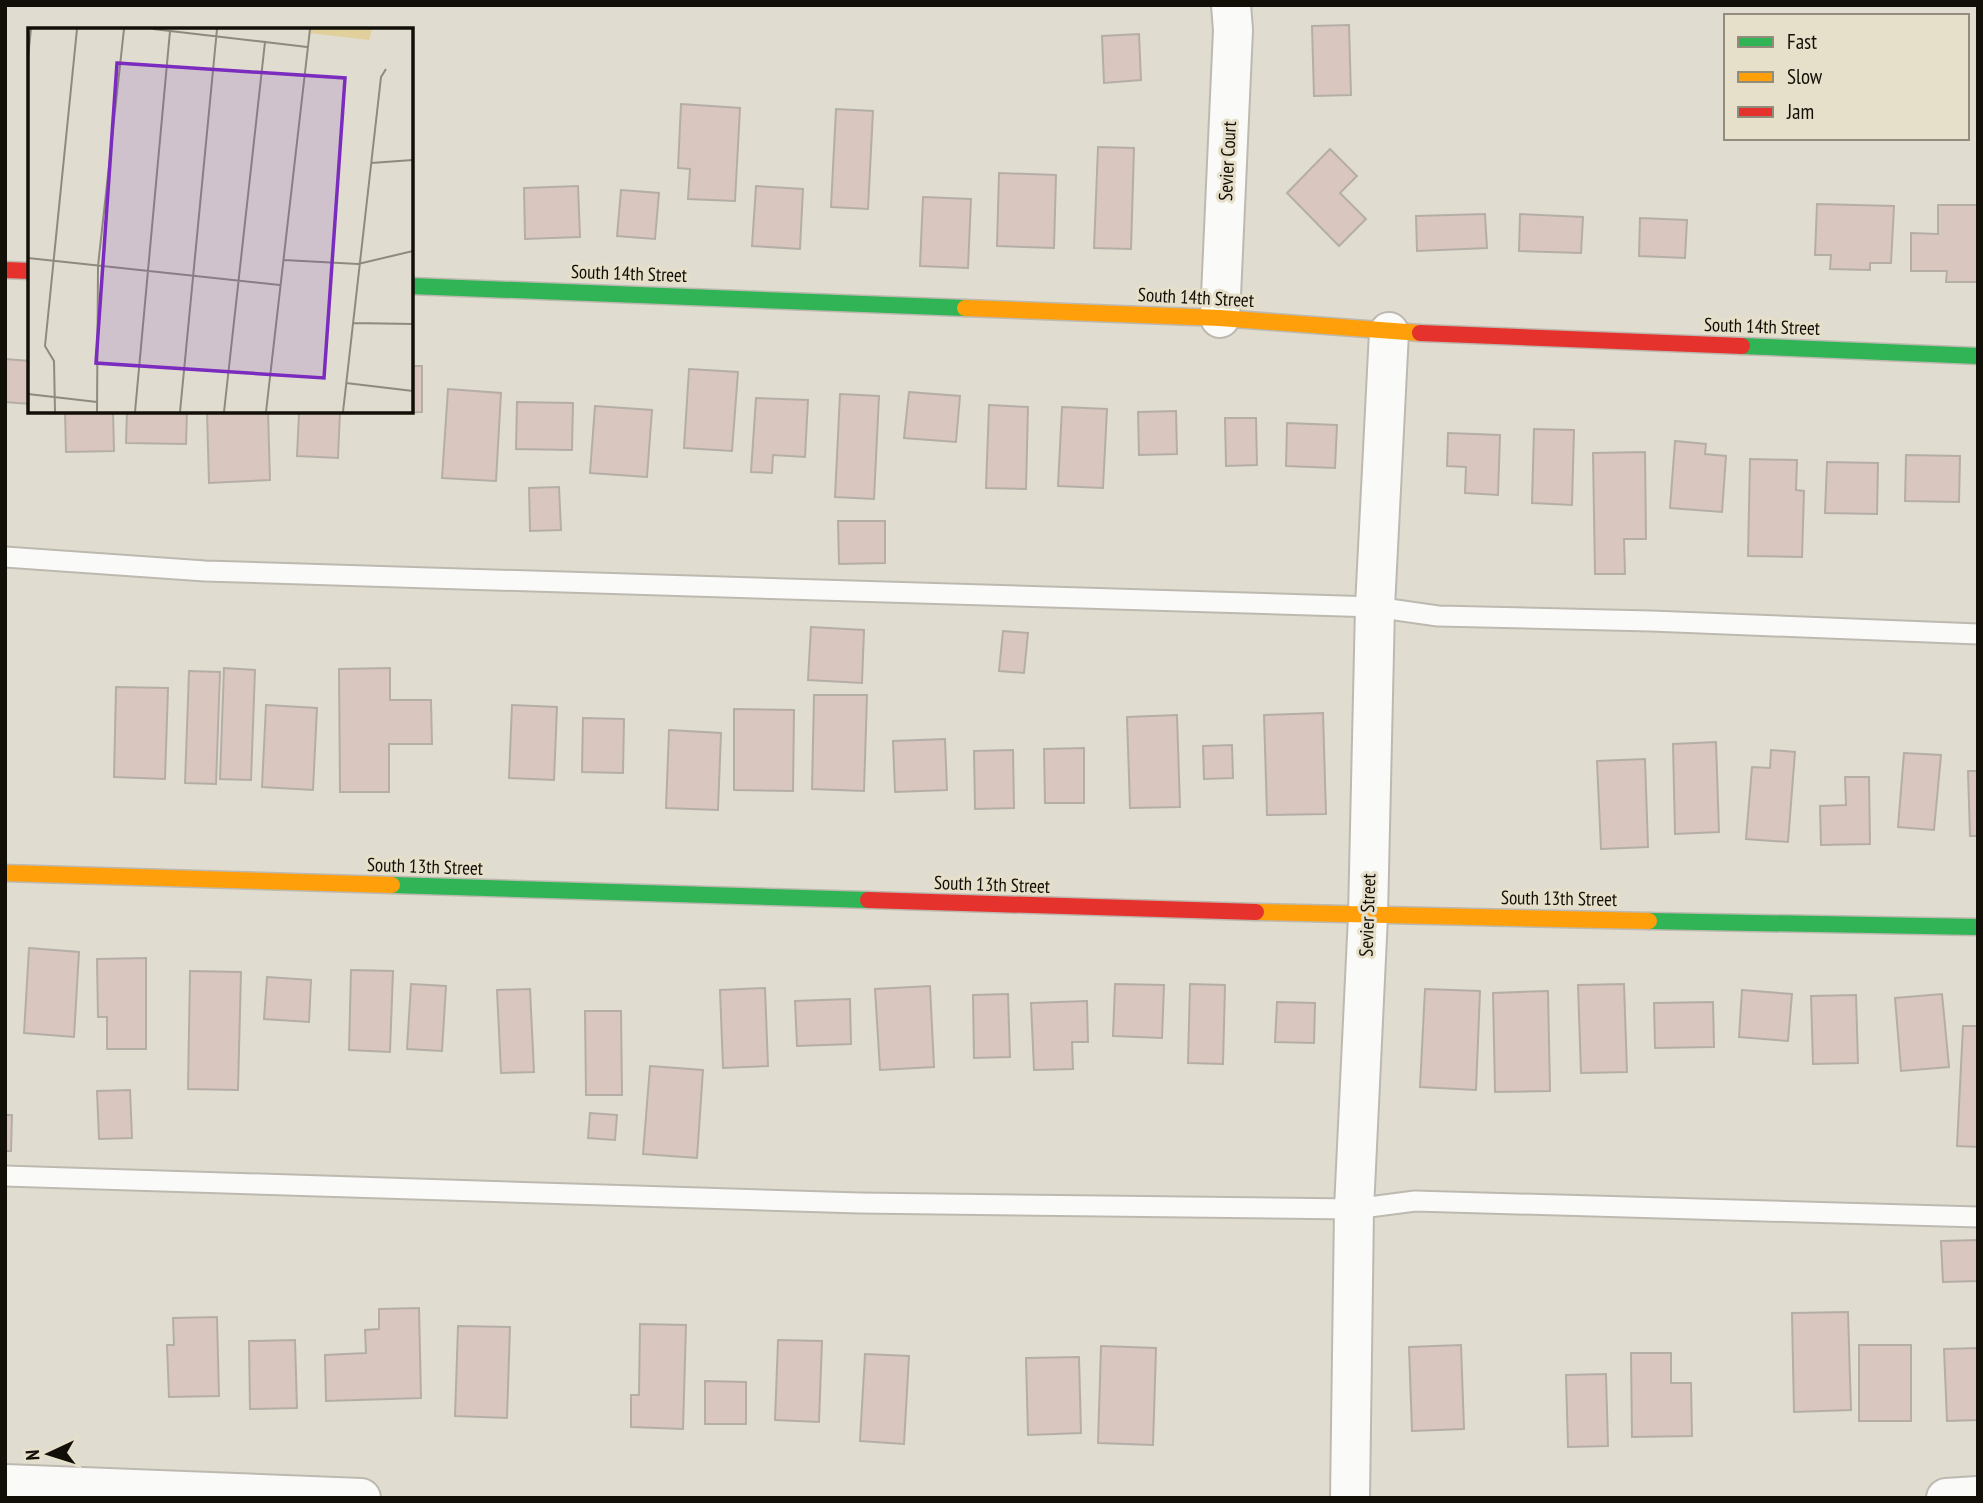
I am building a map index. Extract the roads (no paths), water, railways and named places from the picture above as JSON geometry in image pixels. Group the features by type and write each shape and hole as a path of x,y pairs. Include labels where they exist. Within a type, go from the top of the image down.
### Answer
{"street":[{"name":"Sevier Court","path":"1220,318 1234,30 1231,5"},
{"path":"5,270 28,271"},
{"name":"South 14th Street","path":"413,286 1220,318 1389,332 1978,356"},
{"name":"Sevier Street","path":"1350,1498 1354,1209 1368,916 1376,607 1389,332"},
{"name":"South 13th Street","path":"5,873 1368,916 1978,927"},
{"path":"5,1484 361,1498"},
{"path":"1946,1498 1978,1496"}],"lane":[{"path":"5,557 205,571 1376,607 1438,616 1978,634"},
{"path":"5,1176 859,1203 1354,1209 1415,1201 1978,1217"}]}
